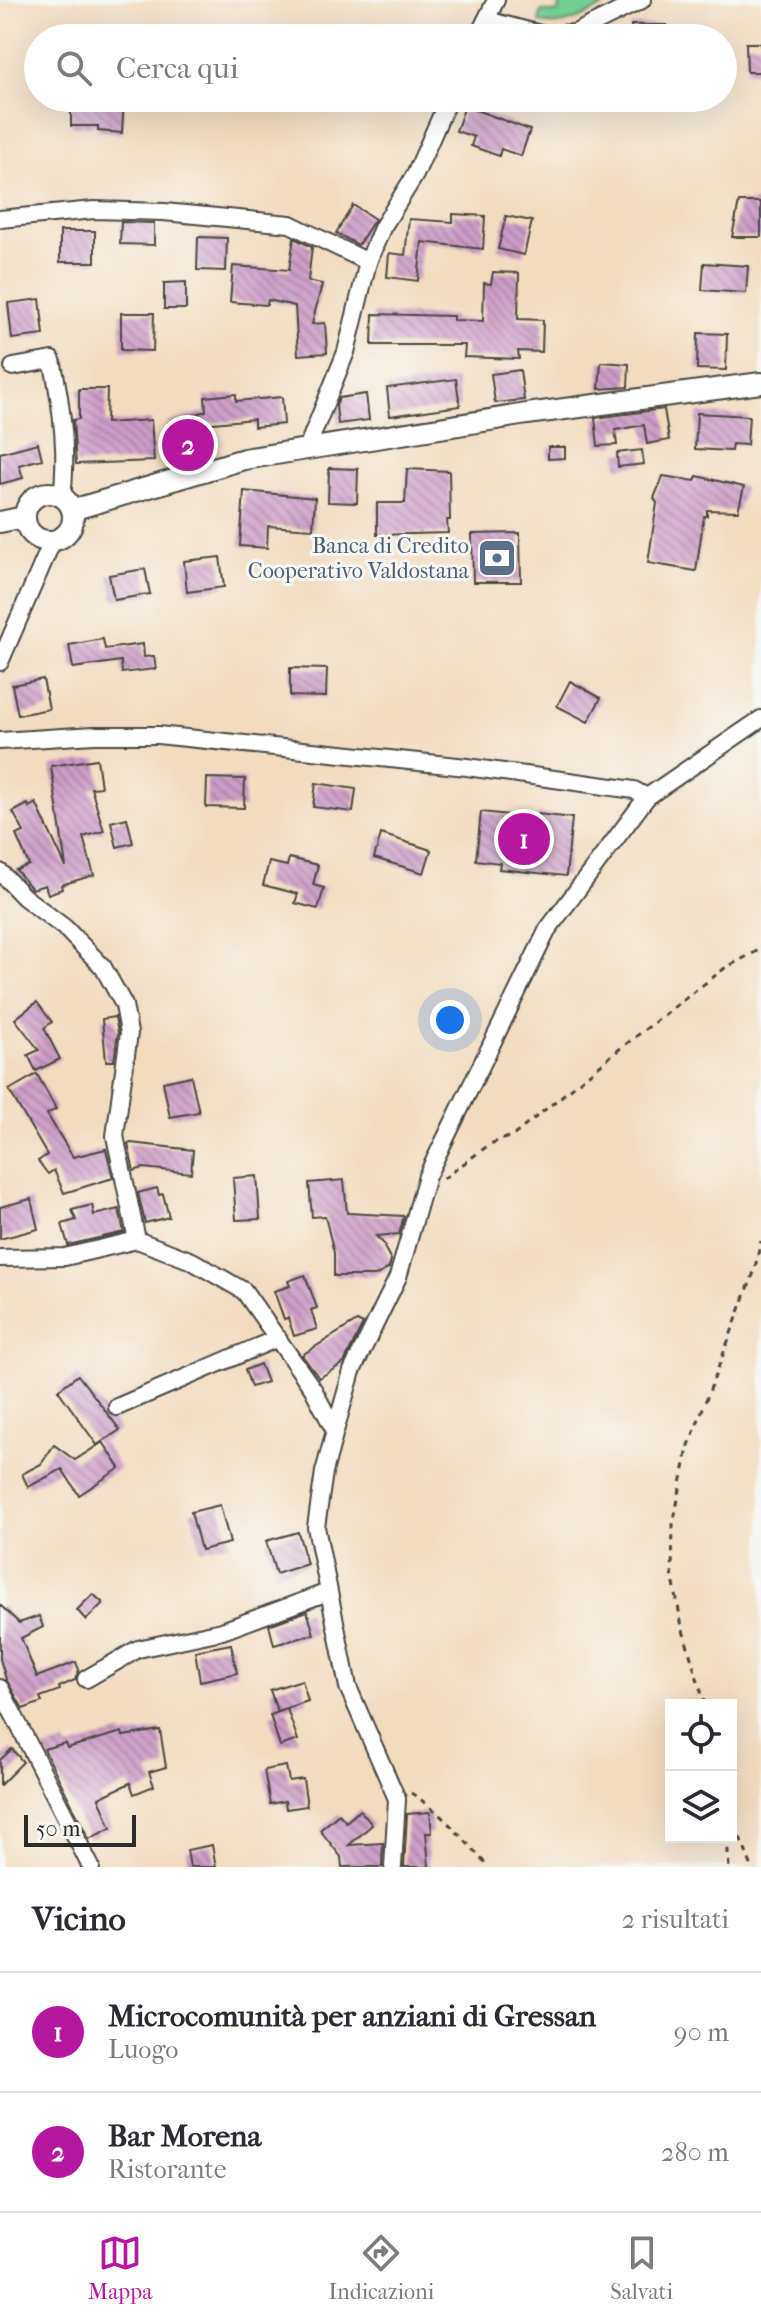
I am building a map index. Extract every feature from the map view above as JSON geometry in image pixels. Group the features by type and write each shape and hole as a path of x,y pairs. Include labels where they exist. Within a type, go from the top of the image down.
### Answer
{"main road":[{"path":"67,504 244,459 307,448 587,405 761,383"},
{"path":"51,493 67,504 73,520 69,532 52,542 39,540 26,527 24,517 35,497 51,493"},
{"path":"0,522 24,517"}],"street":[{"path":"485,24 496,0"},
{"path":"593,24 642,0"},
{"path":"487,20 502,24"},
{"path":"307,448 346,352 368,262 382,228 415,175 443,112"},
{"path":"0,219 94,210 164,212 290,224 368,262"},
{"path":"13,367 52,360 62,404 67,504"},
{"path":"0,662 52,542"},
{"path":"393,1867 397,1799 348,1687 316,1527 324,1472 352,1371 398,1277 427,1176 548,929 647,797 761,719"},
{"path":"0,741 94,735 158,735 467,767 634,790 647,797"},
{"path":"0,872 24,897 65,928 103,967 124,1005 129,1033 115,1136 137,1240"},
{"path":"0,1258 65,1257 137,1240 192,1261 244,1291 313,1389 335,1431"},
{"path":"117,1407 278,1338"},
{"path":"86,1679 138,1649 222,1631 328,1592"},
{"path":"0,1688 91,1867"}],"path":[{"path":"443,1179 490,1144 514,1135 725,968 761,949"},
{"path":"703,1699 682,1627 672,1573 673,1525 688,1448 754,1272 761,1241"},
{"path":"388,1778 424,1801 488,1867"},
{"path":"737,1830 752,1867"},
{"path":"728,1843 731,1867"}],"green space":[{"path":"562,0 617,0 568,22 539,22 541,11 558,13"}],"building":[{"path":"746,43 761,43 761,72 747,72"},
{"path":"71,112 123,112 122,133 98,131 98,126 71,126"},
{"path":"463,112 481,112 530,130 521,156 501,149 499,156 471,146 474,137 456,131"},
{"path":"739,202 761,202 761,237 732,237"},
{"path":"353,205 375,219 358,245 336,233"},
{"path":"453,214 485,216 483,249 422,242 418,281 387,277 389,253 405,255 409,219 453,222"},
{"path":"506,216 532,221 524,255 498,249"},
{"path":"121,222 154,223 154,245 120,244"},
{"path":"60,231 95,231 95,262 60,262"},
{"path":"198,237 227,238 226,271 197,270"},
{"path":"294,238 312,247 308,281 322,284 312,324 325,323 327,353 298,355 295,306 268,300 267,305 230,302 233,266 289,270"},
{"path":"704,263 748,266 746,293 702,290"},
{"path":"493,272 519,273 518,319 543,320 542,352 518,351 519,359 464,357 465,345 372,345 373,314 453,316 453,320 483,321 484,283 491,284"},
{"path":"186,282 186,309 164,309 164,283"},
{"path":"40,299 44,335 12,339 8,303"},
{"path":"121,313 154,313 153,351 121,350"},
{"path":"698,333 727,334 726,370 697,369"},
{"path":"601,362 629,364 628,387 599,389"},
{"path":"520,370 524,400 495,403 491,374"},
{"path":"456,379 460,406 390,416 387,388"},
{"path":"79,389 107,389 106,423 151,420 154,461 76,464 73,420 79,419"},
{"path":"236,394 236,401 282,397 284,424 254,427 254,419 193,425 200,448 179,455 168,423 206,411 205,397"},
{"path":"366,394 369,420 338,424 336,406 339,398"},
{"path":"664,409 669,440 647,444 644,425 615,430 617,445 598,446 595,418"},
{"path":"697,413 749,416 747,445 732,444 731,451 695,449"},
{"path":"38,443 42,459 19,465 23,478 0,484 0,453"},
{"path":"548,447 565,447 565,458 548,459"},
{"path":"642,450 644,464 618,467 617,453"},
{"path":"329,468 358,469 357,503 328,502"},
{"path":"407,469 449,471 448,533 377,535 377,503 405,503"},
{"path":"663,476 695,481 697,476 744,487 738,511 707,510 696,571 648,563 657,503 654,498"},
{"path":"244,491 315,498 313,529 268,526 267,548 240,546"},
{"name":"Banca di Credito Cooperativo Valdostana","path":"520,533 521,582 473,582 472,534"},
{"path":"220,557 224,587 187,592 184,561"},
{"path":"145,569 150,594 114,600 109,575"},
{"path":"103,639 105,649 143,644 144,657 154,656 156,669 122,673 121,661 73,668 69,645"},
{"path":"290,668 327,669 326,697 290,696"},
{"path":"43,679 49,709 18,715 12,685"},
{"path":"570,681 601,698 588,722 557,706"},
{"path":"97,759 101,787 91,788 104,831 83,837 94,875 61,885 62,889 48,894 45,885 32,889 16,870 29,865 16,835 24,832 13,812 36,803 66,867 51,766"},
{"path":"207,778 245,779 244,808 206,807"},
{"path":"316,783 356,789 353,812 313,807"},
{"path":"481,812 572,818 566,876 499,869 500,863 476,860"},
{"path":"127,818 133,843 117,847 111,822"},
{"path":"381,834 431,850 424,873 374,858"},
{"path":"289,858 318,865 313,885 324,888 318,909 295,903 298,894 263,885 269,862 287,866"},
{"path":"37,1002 52,1022 44,1028 60,1059 36,1071 28,1055 39,1050 15,1019"},
{"path":"115,1017 118,1033 114,1061 106,1061 102,1019"},
{"path":"37,1074 56,1109 47,1114 73,1157 106,1149 113,1178 64,1193 54,1170 48,1174 38,1161 47,1155 9,1090"},
{"path":"191,1076 199,1112 170,1117 163,1082"},
{"path":"128,1144 193,1150 191,1173 143,1168 134,1171"},
{"path":"257,1176 260,1219 236,1220 233,1178"},
{"path":"344,1180 347,1213 404,1216 399,1234 376,1236 386,1246 391,1260 389,1268 375,1276 334,1276 334,1253 325,1216 312,1217 309,1183"},
{"path":"157,1188 159,1195 163,1194 169,1217 145,1223 138,1193"},
{"path":"31,1199 38,1229 0,1239 0,1207"},
{"path":"92,1205 94,1215 119,1209 124,1232 68,1245 62,1224 76,1220 72,1210"},
{"path":"305,1275 317,1308 311,1310 317,1329 294,1336 274,1291 290,1286 288,1281"},
{"path":"357,1321 363,1324 344,1363 319,1378 302,1355"},
{"path":"260,1364 267,1382 251,1387 245,1370"},
{"path":"78,1375 120,1430 97,1445 58,1390"},
{"path":"103,1442 120,1468 79,1495 62,1469 28,1487 22,1474 41,1464 54,1445 75,1460"},
{"path":"220,1505 230,1543 201,1550 191,1512"},
{"path":"298,1532 307,1564 276,1574 266,1541"},
{"path":"93,1594 103,1603 86,1620 77,1610"},
{"path":"0,1605 19,1623 39,1616 43,1627 21,1638 37,1677 76,1662 79,1670 75,1680 59,1687 60,1690 40,1697 42,1702 23,1709 6,1679 0,1659"},
{"path":"307,1611 314,1634 274,1645 269,1625"},
{"path":"231,1644 237,1673 200,1681 195,1651"},
{"path":"302,1680 308,1701 277,1711 270,1690"},
{"path":"287,1709 298,1740 280,1746 270,1715"},
{"path":"160,1730 166,1767 149,1772 154,1786 134,1794 130,1783 99,1798 111,1828 89,1839 44,1749 65,1743 67,1748 122,1732 123,1736"},
{"path":"12,1749 23,1762 0,1785 0,1760"},
{"path":"286,1766 289,1781 303,1779 307,1806 286,1809 285,1801 270,1804 264,1770"},
{"path":"360,1810 372,1825 349,1845 383,1843 382,1867 342,1867 341,1857 320,1830 339,1814 346,1822"},
{"path":"430,1812 432,1833 426,1833 429,1867 404,1867 407,1814"},
{"path":"212,1845 216,1867 190,1867 187,1850"}],"place":[{"name":"Bar Morena","path":"188,445"},
{"name":"Banca di Credito Cooperativo Valdostana","path":"497,558"},
{"name":"Microcomunità per anziani di Gressan","path":"524,839"}]}
